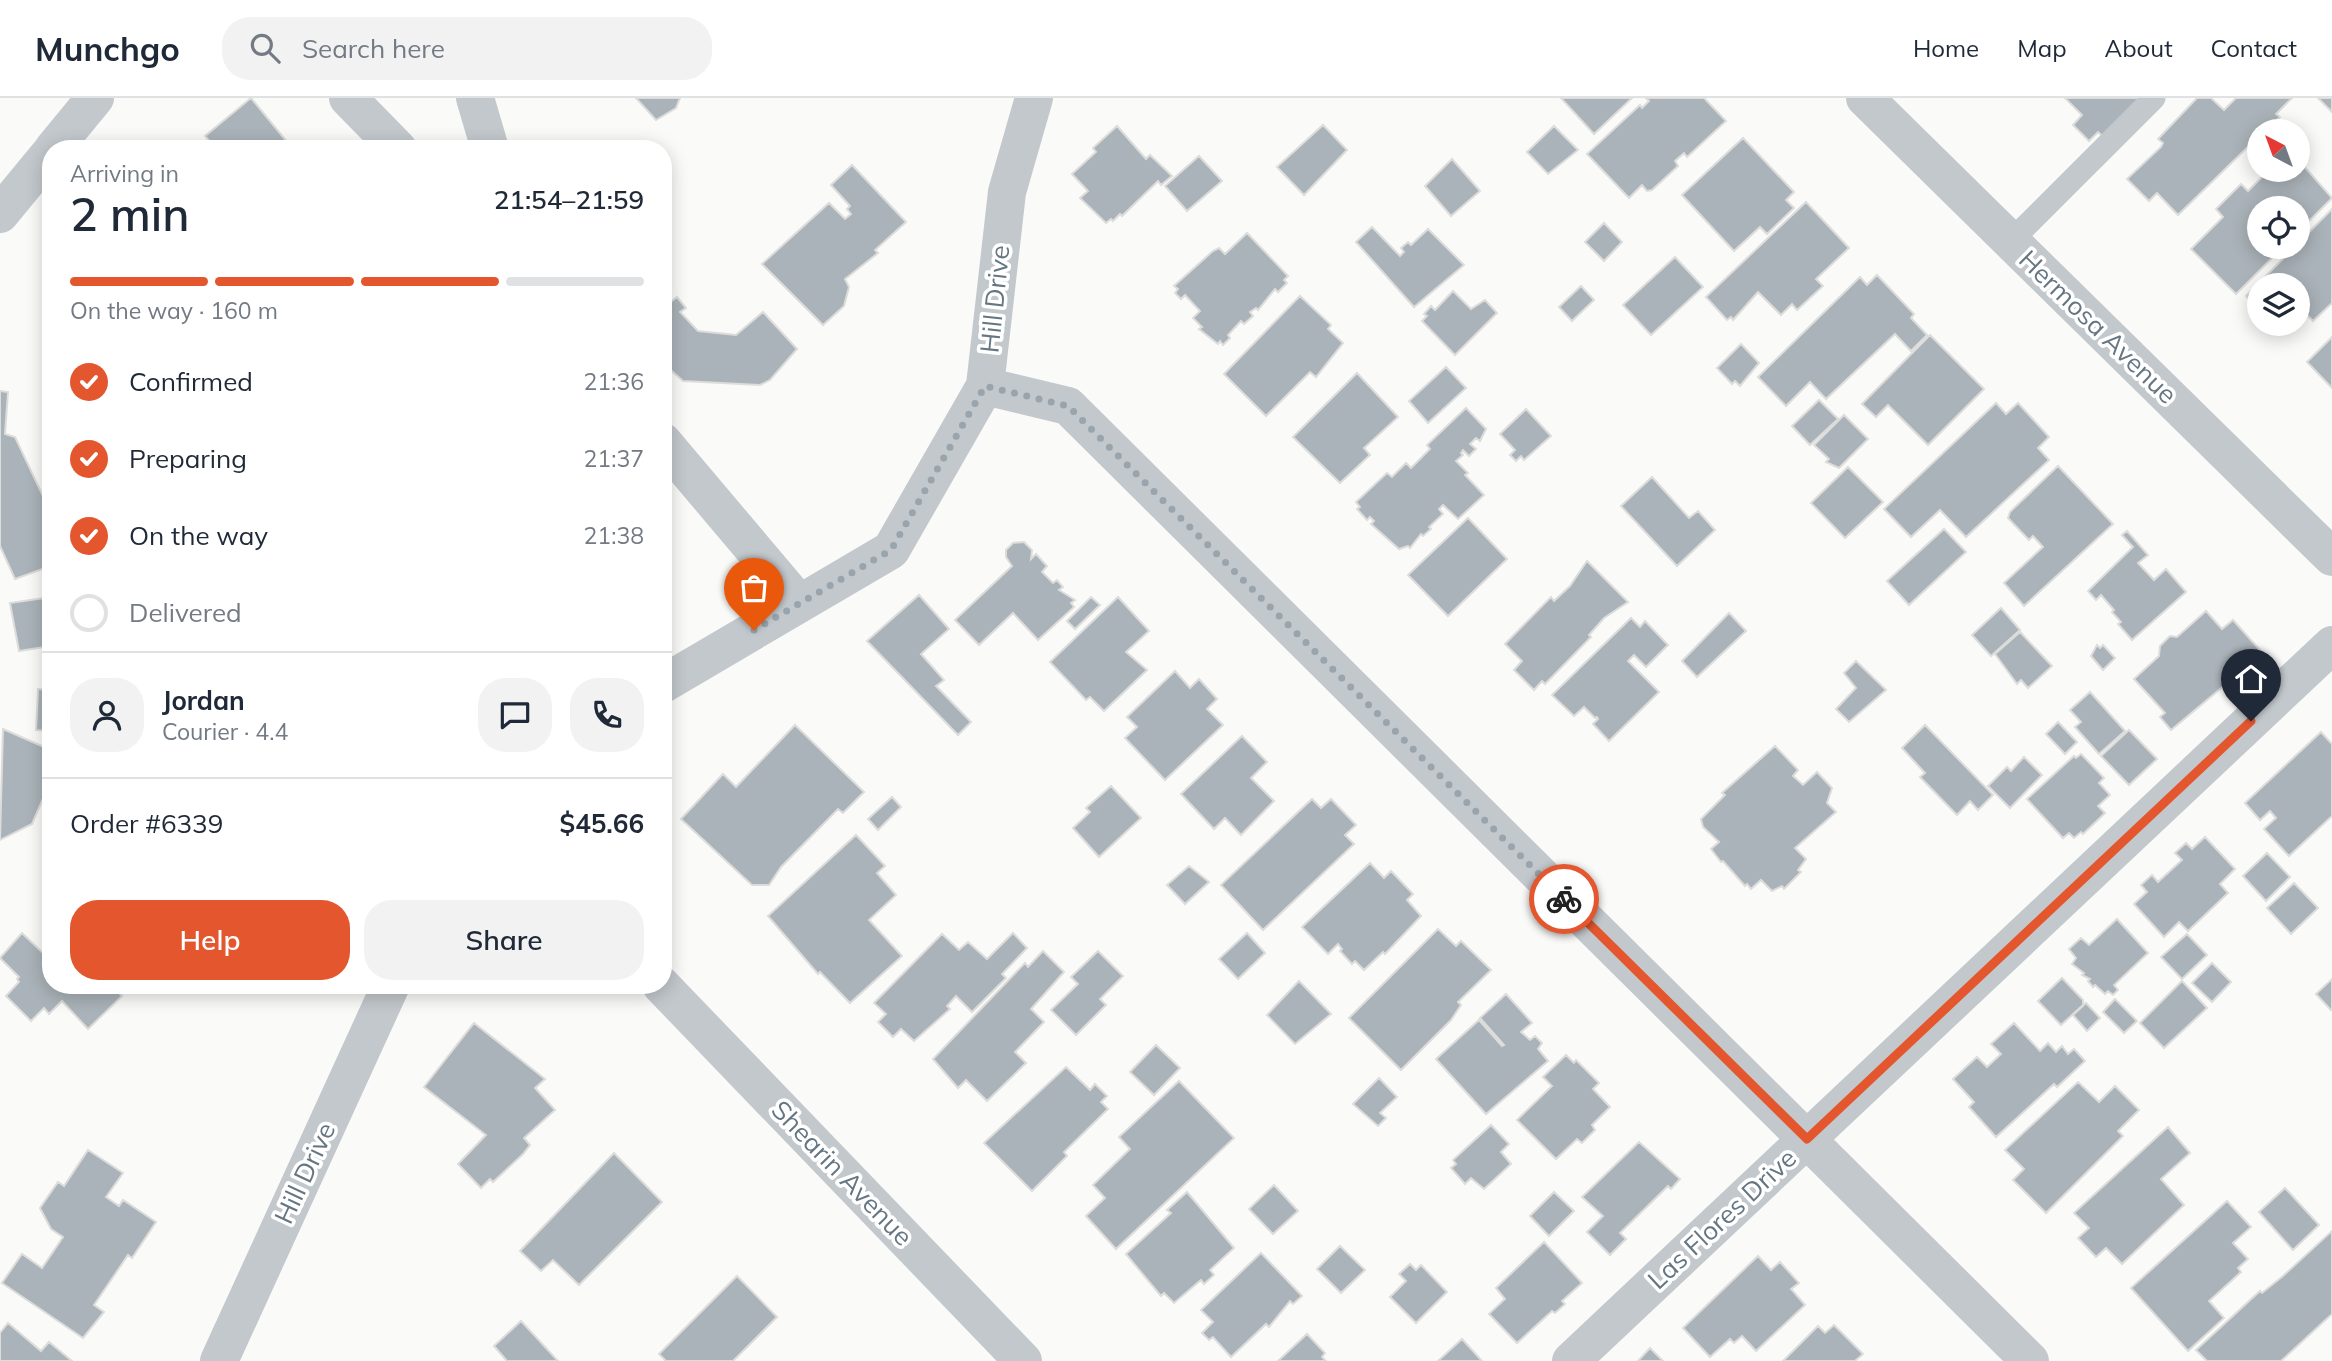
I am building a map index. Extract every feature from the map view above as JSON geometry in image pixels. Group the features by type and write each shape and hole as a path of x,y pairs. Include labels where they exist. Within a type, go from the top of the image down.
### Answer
{"street":[{"path":"60,140 95,98"},
{"path":"348,98 389,140"},
{"path":"475,98 487,140"},
{"name":"Hill Drive","path":"672,679 891,550 985,386 1007,192 1034,98"},
{"name":"Hermosa Avenue","path":"1865,98 2332,557"},
{"path":"0,214 42,162"},
{"path":"985,386 1068,406 2030,1361"},
{"path":"672,453 799,603"},
{"name":"Las Flores Drive","path":"1571,1361 2332,645"},
{"name":"Hill Drive","path":"219,1361 387,994"},
{"name":"Shearin Avenue","path":"670,994 1023,1361"}],"lane":[{"path":"2011,242 2154,98"}],"building":[{"path":"251,98 286,140 208,140 205,136"},
{"path":"636,98 680,98 676,108 656,120"},
{"path":"1561,98 1632,98 1594,134"},
{"path":"1646,98 1704,98 1726,121 1687,157 1684,153 1675,161 1678,166 1652,190 1647,191 1642,185 1629,198 1587,154 1640,105 1642,108 1649,101"},
{"path":"2065,98 2147,98 2106,139 2098,132 2089,141 2073,125 2082,115"},
{"path":"2197,98 2211,98 2224,110 2236,98 2292,98 2276,114 2280,117 2278,119 2247,119 2247,148 2178,215 2157,193 2149,201 2127,179 2161,147 2163,143 2158,139"},
{"path":"2318,98 2332,98 2332,112"},
{"path":"1323,125 1347,150 1304,195 1277,167"},
{"path":"1117,126 1146,159 1150,155 1172,176 1161,185 1158,181 1122,216 1120,214 1113,221 1111,219 1106,223 1080,198 1088,191 1072,174 1096,152 1093,148"},
{"path":"1554,126 1578,150 1548,174 1527,152"},
{"path":"1743,138 1794,192 1786,200 1794,208 1767,234 1760,227 1734,251 1682,195"},
{"path":"1199,156 1222,181 1187,211 1165,186"},
{"path":"1452,159 1480,191 1451,216 1425,186"},
{"path":"852,165 906,222 875,250 878,253 845,279 849,287 844,306 823,325 762,264 829,203 845,219 851,214 847,209 850,206 831,185"},
{"path":"2310,173 2332,198 2310,220 2310,196 2247,196 2247,259 2271,259 2257,273 2247,273 2247,283 2236,294 2191,249 2223,217 2216,209 2241,184 2248,191 2257,182 2310,182"},
{"path":"1806,202 1849,248 1816,279 1823,286 1797,310 1792,304 1781,315 1758,292 1733,320 1731,317 1727,320 1706,297"},
{"path":"2332,209 2332,303 2313,321 2310,318 2310,273 2269,273 2283,259 2310,259 2310,231"},
{"path":"1604,223 1622,242 1604,261 1585,242"},
{"path":"1372,227 1400,256 1404,252 1401,248 1408,242 1411,245 1428,229 1464,265 1414,307 1356,242"},
{"path":"1247,233 1288,276 1284,280 1287,283 1278,292 1275,289 1258,310 1256,308 1250,312 1253,316 1244,324 1241,321 1223,345 1220,341 1218,344 1199,329 1202,327 1193,318 1200,311 1185,295 1181,299 1175,293 1178,289 1174,286 1213,251 1219,248 1225,254"},
{"path":"1675,257 1703,287 1651,335 1623,305"},
{"path":"1877,275 1914,314 1911,318 1927,335 1911,351 1895,334 1826,399 1810,382 1786,406 1758,377 1860,277 1867,285"},
{"path":"1581,286 1594,300 1572,321 1559,307"},
{"path":"1453,291 1471,309 1485,300 1497,313 1455,355 1422,321 1431,306 1435,310"},
{"path":"1300,296 1331,325 1328,329 1343,343 1316,377 1310,372 1266,416 1224,374"},
{"path":"677,297 686,308 680,312 698,331 736,335 763,312 797,349 770,380 760,385 683,381 672,371 672,301"},
{"path":"1930,335 1984,389 1928,445 1888,405 1876,417 1862,404"},
{"path":"2332,337 2332,388 2307,362"},
{"path":"1741,344 1759,363 1740,386 1735,381 1732,384 1717,368"},
{"path":"1446,367 1466,388 1428,423 1409,401"},
{"path":"1357,373 1398,417 1364,448 1370,455 1340,483 1293,437"},
{"path":"0,391 8,392 5,434 15,437 42,494 42,569 15,579 0,546"},
{"path":"1819,400 1838,419 1810,445 1792,426"},
{"path":"1996,403 2006,414 2018,403 2049,437 2038,448 2049,460 1966,537 1940,510 1911,537 1884,509"},
{"path":"1466,408 1486,429 1480,441 1476,438 1470,444 1476,449 1469,456 1463,450 1463,455 1456,461 1484,495 1458,519 1443,505 1439,509 1443,514 1429,527 1431,529 1423,536 1421,534 1410,548 1408,546 1399,549 1371,524 1374,521 1370,517 1367,520 1357,509 1360,507 1356,502 1387,473 1392,477 1406,463 1411,468 1430,449 1427,445"},
{"path":"1526,409 1551,436 1524,460 1521,456 1516,461 1510,455 1515,450 1500,434"},
{"path":"1844,415 1868,439 1839,468 1826,462 1829,459 1814,445"},
{"path":"2058,466 2113,524 2024,606 2004,583 2043,547 2033,536 2029,540 2008,518 2010,512"},
{"path":"1848,467 1883,502 1845,538 1811,503"},
{"path":"1652,477 1689,518 1698,511 1715,530 1677,566 1621,506"},
{"path":"1468,518 1507,559 1448,616 1408,575"},
{"path":"1944,529 1966,552 1909,605 1887,581"},
{"path":"2127,531 2148,555 2138,563 2154,580 2166,569 2186,592 2132,640 2118,624 2121,622 2112,612 2114,610 2101,595 2096,600 2088,591 2133,547 2122,535"},
{"path":"1024,542 1032,550 1031,559 1036,554 1047,566 1042,572 1053,583 1057,580 1063,587 1059,590 1075,600 1071,603 1074,607 1038,640 1013,613 979,645 955,620 1012,566 1006,557 1006,550 1013,543"},
{"path":"1587,561 1628,602 1604,618 1589,635 1591,637 1545,684 1542,681 1534,690 1514,670 1522,661 1505,644 1551,597 1554,601 1570,586"},
{"path":"919,595 949,629 921,654 944,680 936,686 971,722 958,735 867,641"},
{"path":"1091,597 1100,605 1075,629 1067,621"},
{"path":"1118,597 1149,631 1126,652 1147,670 1104,711 1090,697 1086,700 1050,662"},
{"path":"42,598 42,647 19,651 10,603"},
{"path":"2001,608 2020,630 1991,656 1972,635"},
{"path":"2206,611 2222,629 2233,620 2267,658 2230,691 2225,685 2171,730 2160,717 2165,713 2134,679 2159,656 2160,646 2170,636 2177,637"},
{"path":"1729,613 1746,631 1697,677 1682,661"},
{"path":"1631,618 1640,627 1645,621 1668,645 1646,667 1634,655 1628,661 1659,692 1609,741 1593,724 1597,717 1584,707 1574,716 1552,695"},
{"path":"2020,632 2052,666 2028,688 2021,680 2017,684 1995,654"},
{"path":"2097,645 2100,648 2103,645 2115,658 2103,670 2091,656"},
{"path":"1856,661 1886,690 1849,722 1836,709 1856,688 1844,673"},
{"path":"1175,671 1190,688 1199,679 1217,699 1207,709 1223,725 1165,780 1125,738 1137,727 1127,717"},
{"path":"38,689 42,689 42,730 36,730"},
{"path":"2090,692 2125,731 2099,754 2075,727 2081,722 2070,710"},
{"path":"2058,722 2077,742 2065,754 2046,734"},
{"path":"795,725 864,792 843,813 838,809 781,867 769,885 752,885 681,819 723,774 736,787"},
{"path":"1925,725 1993,795 1978,810 1970,801 1957,815 1920,777 1925,773 1902,748"},
{"path":"3,729 42,746 42,801 32,824 0,840"},
{"path":"2129,730 2157,759 2129,785 2101,756"},
{"path":"2321,732 2332,744 2332,816 2289,856 2264,829 2276,818 2270,811 2260,820 2245,803"},
{"path":"1242,736 1267,762 1251,778 1274,801 1241,835 1225,818 1214,829 1181,794"},
{"path":"1775,746 1798,770 1793,776 1803,785 1817,772 1832,788 1827,803 1836,812 1795,848 1806,859 1798,870 1801,872 1784,889 1782,886 1772,891 1761,880 1751,889 1747,884 1745,886 1723,861 1721,862 1711,849 1719,842 1703,827 1701,819 1725,795 1722,793"},
{"path":"2081,754 2104,778 2099,783 2110,795 2098,806 2105,813 2083,834 2081,832 2074,838 2069,833 2063,838 2027,799 2074,756 2076,758"},
{"path":"2024,757 2042,775 2010,808 1988,786 2007,767 2011,771"},
{"path":"1111,786 1141,818 1099,857 1073,828 1090,812 1086,808"},
{"path":"892,797 901,807 878,830 868,819"},
{"path":"1312,799 1321,808 1331,799 1356,825 1345,835 1354,844 1263,930 1221,885"},
{"path":"856,835 885,866 877,873 896,895 869,920 902,956 850,1003 820,972 818,974 768,916"},
{"path":"2205,837 2235,869 2220,884 2228,893 2188,931 2179,922 2164,937 2134,904 2147,892 2141,885 2152,875 2158,882 2182,860 2175,853 2186,843 2192,849"},
{"path":"2267,853 2290,877 2266,901 2243,876"},
{"path":"1370,863 1384,878 1391,871 1413,894 1407,900 1421,916 1385,954 1383,952 1364,970 1355,961 1352,964 1340,951 1342,949 1338,944 1328,954 1302,927"},
{"path":"1189,866 1209,882 1185,904 1167,885"},
{"path":"2294,883 2318,908 2291,934 2267,908"},
{"path":"2117,919 2148,953 2114,985 2118,990 2113,995 2108,991 2105,994 2095,985 2093,987 2088,981 2090,979 2072,964 2076,958 2069,949 2081,938 2089,945"},
{"path":"1438,929 1456,946 1461,941 1491,970 1458,1002 1461,1005 1451,1020 1401,1070 1349,1018"},
{"path":"22,933 42,952 42,994 122,996 88,1029 62,1001 49,1014 44,1008 31,1021 6,996 19,982 19,977 0,958"},
{"path":"1013,933 1027,948 1002,974 1006,978 972,1012 956,996 947,1006 950,1009 914,1041 901,1029 893,1037 878,1022 886,1014 874,1003 942,934 959,950 968,942 987,959"},
{"path":"1247,933 1265,953 1238,979 1219,959"},
{"path":"2187,934 2207,955 2182,979 2161,957"},
{"path":"1043,951 1064,972 1031,1009 1044,1022 1015,1052 1026,1063 987,1101 966,1080 958,1088 933,1059 1025,963 1028,967"},
{"path":"1098,951 1123,976 1100,999 1106,1005 1076,1035 1051,1010 1078,984 1071,977"},
{"path":"2212,963 2231,982 2212,1002 2192,983"},
{"path":"2062,978 2083,1000 2083,1005 2061,1025 2038,1001"},
{"path":"2332,979 2332,1009 2331,1010 2316,994"},
{"path":"1299,981 1331,1014 1295,1044 1267,1015"},
{"path":"2182,981 2207,1008 2164,1048 2140,1023"},
{"path":"1506,994 1532,1023 1521,1032 1530,1040 1535,1036 1542,1043 1538,1049 1548,1061 1486,1114 1436,1059 1479,1020 1502,1046 1504,1045 1480,1018"},
{"path":"2115,999 2137,1021 2124,1033 2103,1012"},
{"path":"2086,1003 2100,1018 2087,1031 2073,1015"},
{"path":"474,1023 545,1079 535,1088 555,1110 524,1138 530,1145 523,1154 493,1182 490,1179 481,1188 458,1164 486,1135 424,1087"},
{"path":"2014,1023 2040,1051 2048,1043 2056,1052 2062,1046 2068,1054 2074,1049 2085,1061 2057,1087 2054,1084 1996,1137 1969,1107 1974,1102 1953,1079 1977,1057 1987,1067 2001,1054 1991,1044"},
{"path":"1156,1045 1180,1068 1154,1095 1130,1072"},
{"path":"1566,1055 1574,1063 1576,1060 1599,1083 1593,1089 1610,1107 1592,1125 1595,1130 1582,1143 1577,1139 1556,1159 1517,1120 1552,1086 1543,1077"},
{"path":"1066,1067 1090,1090 1095,1084 1107,1096 1101,1102 1108,1109 1064,1152 1067,1156 1032,1191 984,1143"},
{"path":"1379,1078 1397,1097 1380,1113 1386,1118 1378,1126 1353,1104"},
{"path":"1179,1081 1234,1138 1116,1249 1086,1216 1105,1198 1093,1185 1130,1149 1119,1137"},
{"path":"2078,1082 2099,1102 2115,1086 2139,1110 2118,1131 2123,1136 2046,1213 2013,1180 2024,1169 2005,1150"},
{"path":"1491,1125 1509,1144 1501,1152 1511,1164 1484,1189 1471,1178 1465,1184 1451,1168 1456,1164 1453,1160"},
{"path":"2168,1127 2190,1153 2161,1179 2184,1205 2122,1264 2106,1248 2096,1257 2078,1238 2089,1228 2074,1213"},
{"path":"1639,1142 1680,1179 1671,1189 1668,1186 1620,1233 1626,1239 1610,1255 1587,1232 1603,1216 1582,1197"},
{"path":"88,1150 123,1173 106,1197 119,1206 123,1200 156,1222 132,1258 128,1255 94,1305 104,1312 83,1338 2,1283 22,1254 42,1268 63,1237 51,1229 40,1208 58,1182 64,1186"},
{"path":"614,1153 662,1202 579,1285 553,1260 541,1271 520,1251"},
{"path":"1274,1185 1298,1211 1273,1234 1249,1209"},
{"path":"2285,1188 2319,1225 2293,1250 2259,1212"},
{"path":"1187,1192 1234,1248 1210,1270 1214,1275 1204,1284 1201,1280 1174,1303 1164,1293 1161,1296 1126,1254 1171,1213 1167,1210"},
{"path":"1554,1192 1574,1211 1549,1236 1530,1216"},
{"path":"2227,1201 2251,1227 2233,1243 2248,1259 2238,1268 2241,1272 2209,1301 2224,1318 2188,1351 2131,1288"},
{"path":"2332,1231 2332,1314 2281,1361 2207,1361 2196,1350 2260,1291 2262,1293 2283,1276"},
{"path":"1544,1242 1582,1283 1562,1301 1565,1304 1555,1313 1552,1311 1517,1343 1489,1314 1505,1299 1496,1288"},
{"path":"1340,1246 1365,1270 1341,1293 1317,1269"},
{"path":"1261,1253 1302,1296 1293,1304 1290,1301 1269,1327 1266,1324 1231,1357 1213,1337 1209,1340 1202,1333 1213,1322 1201,1310"},
{"path":"1758,1256 1771,1270 1780,1262 1799,1283 1791,1289 1805,1305 1756,1351 1742,1336 1734,1343 1730,1339 1710,1357 1683,1328"},
{"path":"1410,1264 1416,1270 1421,1265 1447,1292 1416,1323 1390,1297 1406,1281 1399,1274"},
{"path":"737,1276 777,1317 733,1361 666,1361 659,1354"},
{"path":"521,1321 558,1361 507,1361 494,1346"},
{"path":"8,1323 41,1351 49,1342 72,1361 0,1361 0,1333"},
{"path":"1834,1325 1863,1354 1855,1361 1783,1361 1818,1326 1825,1333"},
{"path":"1307,1334 1325,1353 1322,1357 1326,1361 1278,1361"},
{"path":"1462,1339 1482,1361 1438,1361"},
{"path":"1650,1348 1663,1361 1638,1361"}],"way so far":[{"path":"754,630 891,550 985,386 1068,406 1564,899"}],"route":[{"path":"1564,899 1807,1139 2251,721"}]}
